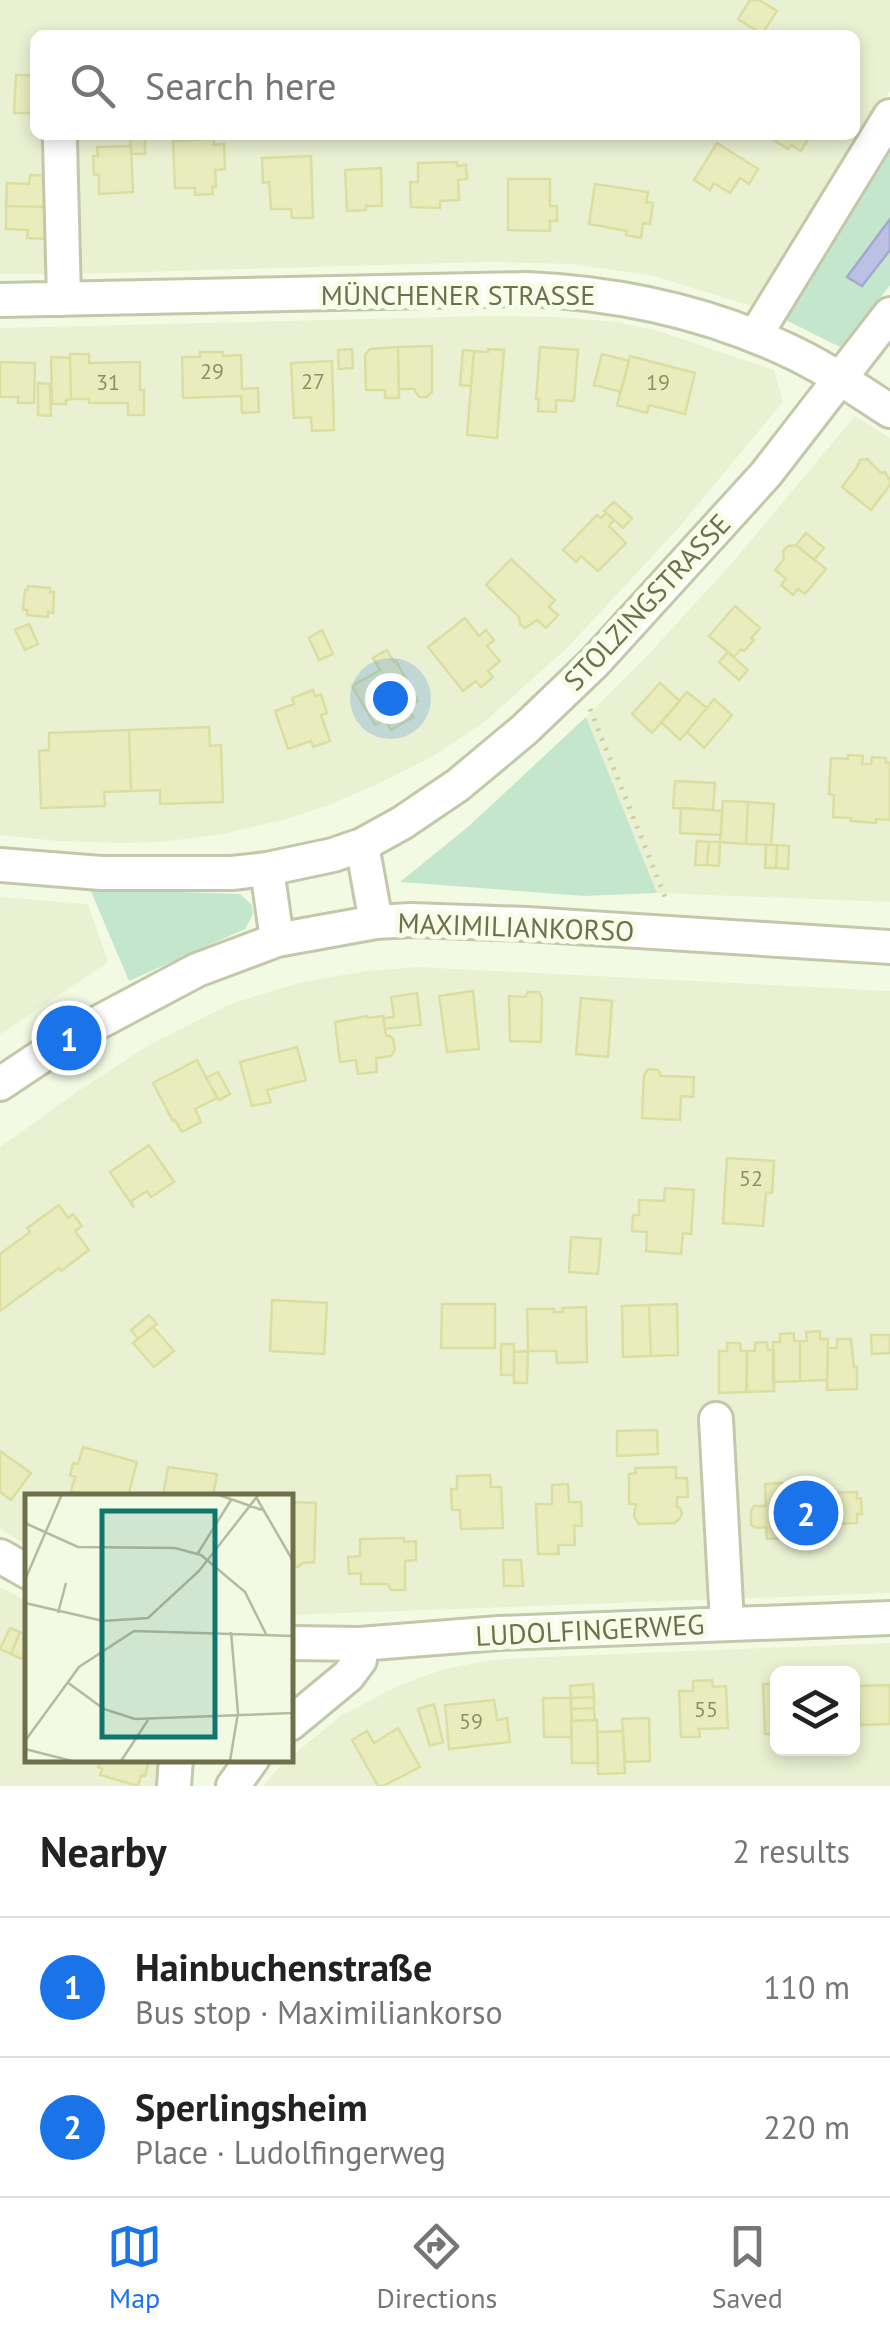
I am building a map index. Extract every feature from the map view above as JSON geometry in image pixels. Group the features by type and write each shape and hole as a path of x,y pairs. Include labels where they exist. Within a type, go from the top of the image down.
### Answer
{"street":[{"path":"755,336 890,116"},
{"path":"60,141 64,299"},
{"name":"MÜNCHENER STRASSE","path":"0,300 508,289 575,291 622,297 701,317 755,336 841,379 890,411"},
{"name":"STOLZINGSTRASSE","path":"0,865 126,874 232,873 282,866 362,845 402,823 458,785 524,730 594,663 766,474 890,314"},
{"path":"362,845 376,922"},
{"path":"278,940 282,866"},
{"name":"MAXIMILIANKORSO","path":"0,1084 69,1038 197,970 278,940 376,922 527,924 890,947"},
{"path":"716,1419 727,1623"},
{"path":"0,1556 25,1570"},
{"name":"LUDOLFINGERWEG","path":"292,1643 360,1644 499,1633 890,1618"},
{"path":"292,1722 348,1676 360,1660 360,1644"},
{"path":"174,1786 176,1761"},
{"path":"233,1786 251,1761"}],"path":[{"path":"588,703 664,897"}],"shaded area":[{"path":"0,0 890,0 890,91 860,139 860,30 30,30 30,140 859,140 755,307 654,276 571,264 487,262 0,274"},
{"path":"890,130 890,219 847,277 862,285 890,250 890,285 842,348 776,315"},
{"path":"486,316 618,322 662,332 774,370 783,402 675,532 566,649 483,723 435,755 331,804 223,834 121,843 0,835 0,328"},
{"path":"855,416 890,438 890,902 657,893 586,717 732,563"},
{"path":"586,717 657,893 584,896 400,882 469,826"},
{"path":"90,889 240,894 252,905 253,914 245,929 129,981"},
{"path":"0,897 88,904 108,962 0,1034"},
{"path":"418,967 890,991 890,1593 292,1615 292,1494 25,1494 25,1544 0,1529 0,1147 146,1047 210,1014 302,982"},
{"path":"0,1587 25,1600 25,1761 189,1761 189,1786 0,1786"},
{"path":"890,1643 890,1786 263,1786 283,1763 292,1761 292,1756 341,1716 398,1686 444,1669 519,1658"}],"water":[{"path":"890,219 890,250 862,286 847,277"}],"building":[{"path":"750,0 759,0 777,11 765,30 756,30 738,19"},
{"path":"16,75 30,75 30,113 14,113"},
{"path":"130,140 145,140 145,154 131,154"},
{"path":"214,140 214,145 224,144 225,169 215,170 213,194 195,195 195,188 175,188 173,141"},
{"path":"774,140 808,140 801,151 791,145 788,149"},
{"path":"717,143 758,169 749,184 740,178 730,193 714,183 710,190 694,180"},
{"path":"131,146 133,192 99,194 93,156 98,156 97,147"},
{"path":"311,156 313,218 292,218 291,209 271,209 269,182 263,183 262,158"},
{"path":"457,162 457,166 466,165 467,179 458,180 459,200 440,201 440,208 411,207 410,182 418,182 418,163"},
{"path":"381,168 382,206 347,211 345,170"},
{"path":"30,175 52,176 51,207 6,206 7,183 29,184"},
{"path":"508,179 550,179 550,206 557,206 557,221 550,221 550,231 508,230"},
{"path":"595,184 648,192 646,202 653,203 650,224 643,223 641,238 626,235 627,231 589,224"},
{"path":"6,206 51,207 50,239 27,238 28,230 6,229"},
{"path":"432,346 432,392 419,397 414,389 399,389 398,347"},
{"path":"398,347 399,398 385,398 385,390 366,390 365,355 370,349"},
{"path":"540,347 578,350 574,401 556,400 556,412 538,411"},
{"path":"352,349 353,368 339,369 338,350"},
{"path":"463,350 474,351 471,386 460,385"},
{"path":"504,350 497,438 467,435 474,351"},
{"path":"200,352 241,355 242,389 258,388 259,412 242,413 241,396 183,398 182,357 200,357"},
{"path":"70,354 89,354 89,363 140,362 144,415 128,415 128,403 71,399"},
{"path":"602,354 629,361 621,392 594,385"},
{"path":"630,356 695,373 685,414 649,405 647,413 617,405"},
{"path":"51,357 70,358 71,399 66,404 52,404"},
{"path":"332,361 334,430 312,431 311,417 294,418 291,363"},
{"path":"0,362 35,363 34,403 18,403 18,397 0,397"},
{"path":"38,383 50,384 51,416 38,415"},
{"path":"867,459 890,480 871,510 842,487 860,460"},
{"path":"614,502 632,518 623,528 604,511"},
{"path":"606,513 614,520 609,526 626,543 598,571 581,556 576,562 563,550 597,515 601,518"},
{"path":"806,533 824,548 814,560 796,545"},
{"path":"796,545 826,569 805,594 798,589 793,595 781,585 786,579 775,570 784,559 783,551"},
{"path":"511,559 555,600 549,607 558,615 546,628 537,620 525,628 486,585"},
{"path":"28,586 54,592 53,613 48,612 48,617 27,615 27,610 23,610"},
{"path":"735,606 760,628 751,638 754,640 734,657 709,636"},
{"path":"465,618 479,636 486,630 494,640 487,646 500,661 488,671 493,677 481,687 476,681 463,691 428,647"},
{"path":"29,624 38,644 25,650 15,630"},
{"path":"322,630 333,654 319,660 309,638"},
{"path":"387,650 418,701 407,707 413,717 391,730 385,720 375,725 352,686 380,670 373,658"},
{"path":"728,652 748,670 739,680 719,662"},
{"path":"660,683 680,701 652,733 632,714"},
{"path":"313,690 315,696 321,694 327,713 321,715 330,741 313,747 311,741 288,749 275,711 294,704 292,698"},
{"path":"687,692 707,708 680,740 661,722"},
{"path":"714,699 732,715 704,748 687,732"},
{"path":"209,727 210,746 221,745 223,802 160,804 160,790 131,791 129,730"},
{"path":"129,730 131,791 104,792 105,806 41,808 39,751 49,750 49,733"},
{"path":"848,755 863,756 862,764 871,764 872,757 886,758 890,763 890,820 876,819 876,823 833,817 834,795 829,794 831,758 848,759"},
{"path":"675,781 715,783 713,810 673,808"},
{"path":"723,801 748,802 746,844 720,842"},
{"path":"748,802 774,804 771,845 746,844"},
{"path":"681,808 722,811 721,835 680,833"},
{"path":"697,841 709,842 707,865 695,865"},
{"path":"709,842 720,842 719,866 707,865"},
{"path":"766,845 777,845 776,868 765,868"},
{"path":"777,845 789,846 788,869 776,868"},
{"path":"473,991 479,1049 447,1052 439,996"},
{"path":"528,992 539,992 542,998 541,1042 510,1041 509,996 525,997"},
{"path":"417,993 421,1025 385,1029 383,1018 394,1017 391,997"},
{"path":"581,998 612,1001 608,1057 576,1054"},
{"path":"383,1016 386,1035 393,1038 395,1050 391,1056 376,1058 377,1072 358,1074 356,1060 340,1062 335,1022"},
{"path":"297,1047 306,1080 267,1090 271,1102 252,1106 240,1062"},
{"path":"197,1060 217,1098 195,1109 201,1122 182,1132 153,1083"},
{"path":"648,1069 658,1070 661,1076 694,1077 693,1097 681,1096 680,1120 642,1118 644,1075"},
{"path":"218,1072 230,1094 219,1100 206,1078"},
{"path":"149,1145 174,1182 151,1197 147,1191 131,1201 134,1208 110,1172"},
{"path":"727,1158 774,1161 772,1193 766,1193 763,1226 723,1223"},
{"path":"665,1188 694,1190 691,1234 683,1233 681,1254 646,1251 647,1232 632,1231 633,1215 639,1215 639,1200 664,1201"},
{"path":"59,1205 68,1218 73,1214 82,1226 75,1231 89,1250 0,1311 0,1254"},
{"path":"571,1237 601,1239 598,1274 569,1272"},
{"path":"272,1300 327,1303 324,1354 270,1351"},
{"path":"442,1304 495,1304 495,1348 441,1348"},
{"path":"677,1304 678,1355 651,1356 649,1305"},
{"path":"649,1305 651,1356 623,1357 622,1306"},
{"path":"586,1307 587,1362 557,1363 556,1351 528,1351 527,1309 563,1312 562,1308"},
{"path":"149,1315 157,1324 138,1339 131,1330"},
{"path":"153,1327 174,1351 154,1367 133,1343"},
{"path":"820,1331 820,1339 828,1339 827,1380 800,1381 800,1341 807,1341 806,1332"},
{"path":"794,1333 794,1341 800,1341 800,1381 773,1382 773,1342 780,1342 780,1334"},
{"path":"871,1335 890,1335 890,1353 872,1354"},
{"path":"837,1339 851,1339 857,1389 827,1390 828,1348 837,1348"},
{"path":"767,1342 768,1350 774,1350 774,1391 747,1392 747,1351 755,1351 755,1343"},
{"path":"727,1343 740,1343 741,1351 747,1351 746,1392 719,1393 719,1351 727,1351"},
{"path":"501,1344 514,1344 514,1375 501,1375"},
{"path":"528,1351 527,1383 514,1383 514,1352"},
{"path":"657,1430 658,1454 617,1456 617,1431"},
{"path":"83,1447 137,1462 129,1494 71,1491 73,1463 78,1464"},
{"path":"0,1451 31,1473 11,1500 0,1492"},
{"path":"168,1467 217,1474 213,1494 163,1494"},
{"path":"676,1467 676,1478 687,1478 688,1497 677,1497 680,1518 675,1523 639,1524 634,1516 636,1504 629,1504 629,1474 636,1473 635,1468"},
{"path":"490,1475 491,1487 501,1487 503,1528 461,1529 460,1510 452,1510 451,1489 457,1489 457,1476"},
{"path":"797,1482 797,1487 818,1486 819,1493 857,1492 862,1514 857,1514 857,1523 832,1524 832,1532 805,1533 801,1541 767,1539 766,1527 751,1525 754,1506 766,1506 765,1484"},
{"path":"568,1484 569,1502 581,1502 582,1526 574,1526 575,1545 558,1545 559,1554 538,1554 536,1504 552,1504 552,1485"},
{"path":"292,1502 316,1503 314,1562 292,1566"},
{"path":"404,1538 404,1542 416,1541 416,1560 405,1561 405,1590 391,1590 388,1584 361,1584 361,1573 349,1574 348,1557 360,1556 360,1539"},
{"path":"503,1560 521,1560 523,1586 504,1586"},
{"path":"10,1628 20,1632 11,1654 0,1649"},
{"path":"20,1632 25,1634 22,1659 11,1654"},
{"path":"712,1680 713,1687 726,1686 728,1728 699,1729 700,1737 681,1737 679,1691 693,1691 693,1681"},
{"path":"593,1684 594,1697 571,1698 570,1686"},
{"path":"763,1684 770,1684 770,1734 765,1734"},
{"path":"890,1685 890,1724 860,1725 860,1686"},
{"path":"594,1697 594,1708 571,1709 571,1698"},
{"path":"543,1698 571,1698 572,1737 544,1737"},
{"path":"494,1700 497,1720 507,1718 510,1742 449,1749 445,1705"},
{"path":"434,1704 443,1742 430,1746 418,1709"},
{"path":"594,1708 595,1720 572,1721 571,1709"},
{"path":"649,1718 650,1761 625,1762 622,1719"},
{"path":"597,1720 598,1763 572,1763 571,1721"},
{"path":"398,1728 420,1767 378,1786 352,1740 367,1731 374,1743"},
{"path":"623,1731 625,1773 598,1774 597,1732"},
{"path":"99,1761 149,1761 138,1786 100,1775 102,1769 98,1767"}],"place":[{"name":"Hainbuchenstraße","path":"69,1038"},
{"name":"Sperlingsheim","path":"806,1513"}]}
